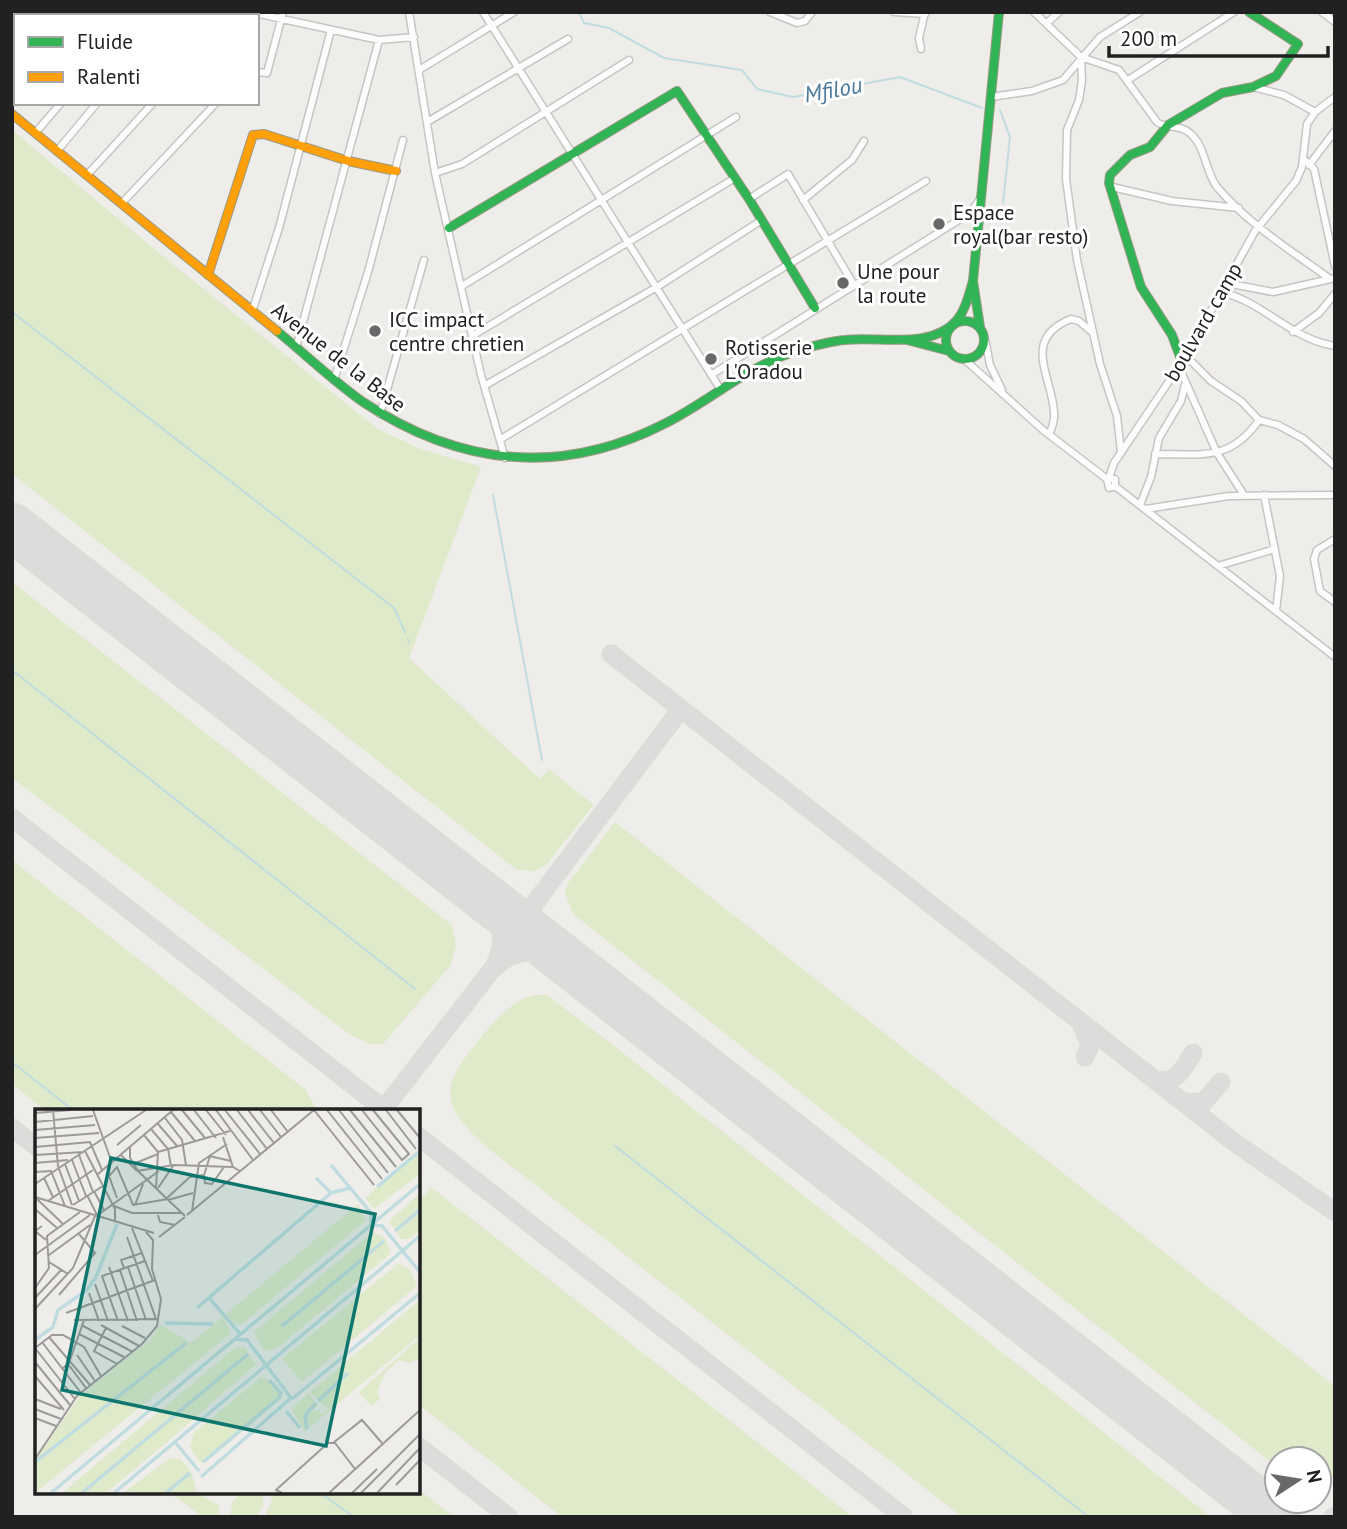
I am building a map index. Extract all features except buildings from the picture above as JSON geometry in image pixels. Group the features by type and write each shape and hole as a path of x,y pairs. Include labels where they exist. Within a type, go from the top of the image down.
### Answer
{"main road":[{"path":"973,281 947,334 949,351 964,359 976,356 985,339 980,327 973,281 999,12"},
{"path":"1182,362 1172,335 1137,278 1110,176 1130,155 1150,147 1168,125 1222,93 1253,87 1276,76 1299,45 1249,12"},
{"path":"449,228 674,91 678,92 704,135 749,199 815,308"},
{"name":"Avenue de la Base","path":"12,114 58,149 334,380 380,414 413,433 450,448 505,458 571,456 621,444 674,419 719,387 778,356 845,340 922,336 954,324"},
{"path":"208,275 249,139 253,135 264,134 348,161 396,170"},
{"path":"954,324 964,320 980,327"},
{"name":"Avenue de la Base","path":"894,338 949,351"}],"street":[{"path":"250,12 282,15 331,30 379,40 414,37"},
{"path":"409,12 435,173 484,386 505,458"},
{"path":"483,12 719,387"},
{"path":"419,70 514,12"},
{"path":"770,12 797,23 806,21 812,12"},
{"path":"894,12 925,13 919,38 921,50"},
{"path":"1034,12 1081,57 1119,70 1157,122 1191,133 1199,143 1215,184 1258,226 1332,279"},
{"path":"1047,23 1059,12"},
{"path":"991,97 1032,92 1063,80 1100,37 1140,12"},
{"path":"1128,80 1234,12"},
{"path":"1322,12 1335,22"},
{"path":"259,72 265,74 268,70 282,15"},
{"path":"252,312 279,228 331,30"},
{"path":"427,122 517,66 568,39"},
{"path":"296,348 379,40"},
{"path":"1081,57 1079,100 1067,130 1065,169 1075,245 1093,333 1117,416 1121,452"},
{"path":"435,173 462,164 629,60"},
{"path":"1253,87 1284,95 1315,112"},
{"path":"1301,169 1307,124 1315,112 1335,97"},
{"path":"36,132 59,105"},
{"path":"58,149 95,105"},
{"path":"88,174 151,105"},
{"path":"122,203 214,105"},
{"path":"462,286 736,117"},
{"path":"1301,169 1311,163 1335,131"},
{"path":"334,380 403,140"},
{"path":"803,200 852,160 863,141"},
{"path":"1303,158 1311,163 1335,266"},
{"name":"boulvard camp","path":"1108,479 1110,470 1121,452 1182,362 1258,226 1301,169"},
{"path":"749,199 788,174 854,285"},
{"path":"472,336 735,178"},
{"path":"501,439 926,181"},
{"path":"1112,187 1182,202 1239,208"},
{"path":"711,375 970,213 980,200"},
{"path":"484,386 657,287 762,220"},
{"path":"380,414 424,260"},
{"path":"1226,283 1273,292 1332,279"},
{"path":"1221,292 1254,303 1310,341 1335,346"},
{"path":"1293,332 1319,313 1335,294"},
{"path":"1049,435 1055,414 1042,363 1044,345 1053,331 1071,320 1079,321 1093,333"},
{"path":"985,339 990,365 1004,395"},
{"path":"964,359 1049,435 1108,479 1107,486 1115,486 1335,657"},
{"path":"1182,362 1185,383 1217,453 1244,495"},
{"path":"1182,362 1241,401 1259,420 1278,425 1304,439 1335,466"},
{"path":"1143,507 1159,438 1181,401 1185,383"},
{"path":"1155,454 1217,453 1231,449 1244,440 1259,420"},
{"path":"1143,507 1244,495 1335,495"},
{"path":"1264,495 1281,583 1276,611"},
{"path":"1335,539 1317,550 1314,559 1320,591 1335,602"},
{"path":"1218,566 1275,548"}],"green space":[{"path":"12,130 175,266 378,429 418,448 481,467 409,658 540,779 549,769 594,805 545,866 536,871 517,870 12,474"},
{"path":"12,582 452,925 456,946 450,966 383,1044 370,1044 349,1034 12,778"},
{"path":"615,822 1335,1386 1335,1475 1333,1476 1333,1445 1263,1445 1263,1456 573,914 565,893 568,883"},
{"path":"12,860 306,1090 316,1109 43,1109 12,1084"},
{"path":"537,995 547,995 608,1041 1211,1517 962,1517 472,1134 454,1108 450,1092 452,1082 467,1056 490,1027 513,1005"},
{"path":"431,1187 853,1517 562,1517 420,1406 420,1201"},
{"path":"420,1491 454,1517 265,1516 272,1500 270,1494 420,1494"},
{"path":"173,1494 202,1496 219,1506 219,1517 202,1517"},
{"path":"239,1494 263,1494 263,1507 255,1517 230,1517 232,1503"}],"waterway":[{"name":"Mfilou","path":"579,12 584,23 609,28 664,58 742,70 757,89 793,97 900,77 982,108"},
{"name":"Mfilou","path":"1000,110 1010,137 1003,203"},
{"path":"12,312 394,608 405,632"},
{"path":"493,495 542,760"},
{"path":"12,670 415,989"},
{"path":"12,1062 71,1109"},
{"path":"615,1146 1089,1517"},
{"path":"322,1494 354,1517"}],"taxiway":[{"path":"611,654 1234,1142 1335,1212"},
{"path":"519,924 681,709"},
{"path":"12,818 383,1109"},
{"path":"384,1109 494,967 502,933 488,900"},
{"path":"495,967 513,956 531,952 550,954 569,962"},
{"path":"1081,1023 1090,1045 1085,1057"},
{"path":"1156,1080 1174,1078 1193,1053"},
{"path":"1184,1102 1203,1103 1221,1082"},
{"path":"12,1128 35,1145"},
{"path":"420,1138 904,1517"},
{"path":"420,1448 509,1517"}],"runway":[{"path":"12,527 1276,1517"}],"traffic: fast":[{"path":"980,327 973,281 999,12"},
{"path":"1182,362 1172,335 1141,287 1109,183 1110,175 1130,155 1150,147 1168,125 1222,93 1253,87 1276,76 1298,44 1249,12"},
{"path":"449,228 677,91 749,199 815,308"},
{"path":"277,331 363,402 436,440 473,451 511,457 549,457 587,452 625,441 664,424 765,364 803,349 840,341 904,340 934,335 946,329 960,316 973,281"},
{"path":"965,321 979,326 984,340 979,354 965,359 951,354 946,340 951,326 965,321"},
{"path":"907,340 949,351"}],"traffic: slow":[{"path":"12,114 277,331"},
{"path":"208,275 253,135 264,134 348,161 396,171"}],"place":[{"name":"Espace royal(bar resto)","path":"939,224"},
{"name":"Une pour la route","path":"843,283"},
{"name":"ICC impact centre chretien","path":"375,331"},
{"name":"Rotisserie L'Oradou","path":"711,359"}]}
